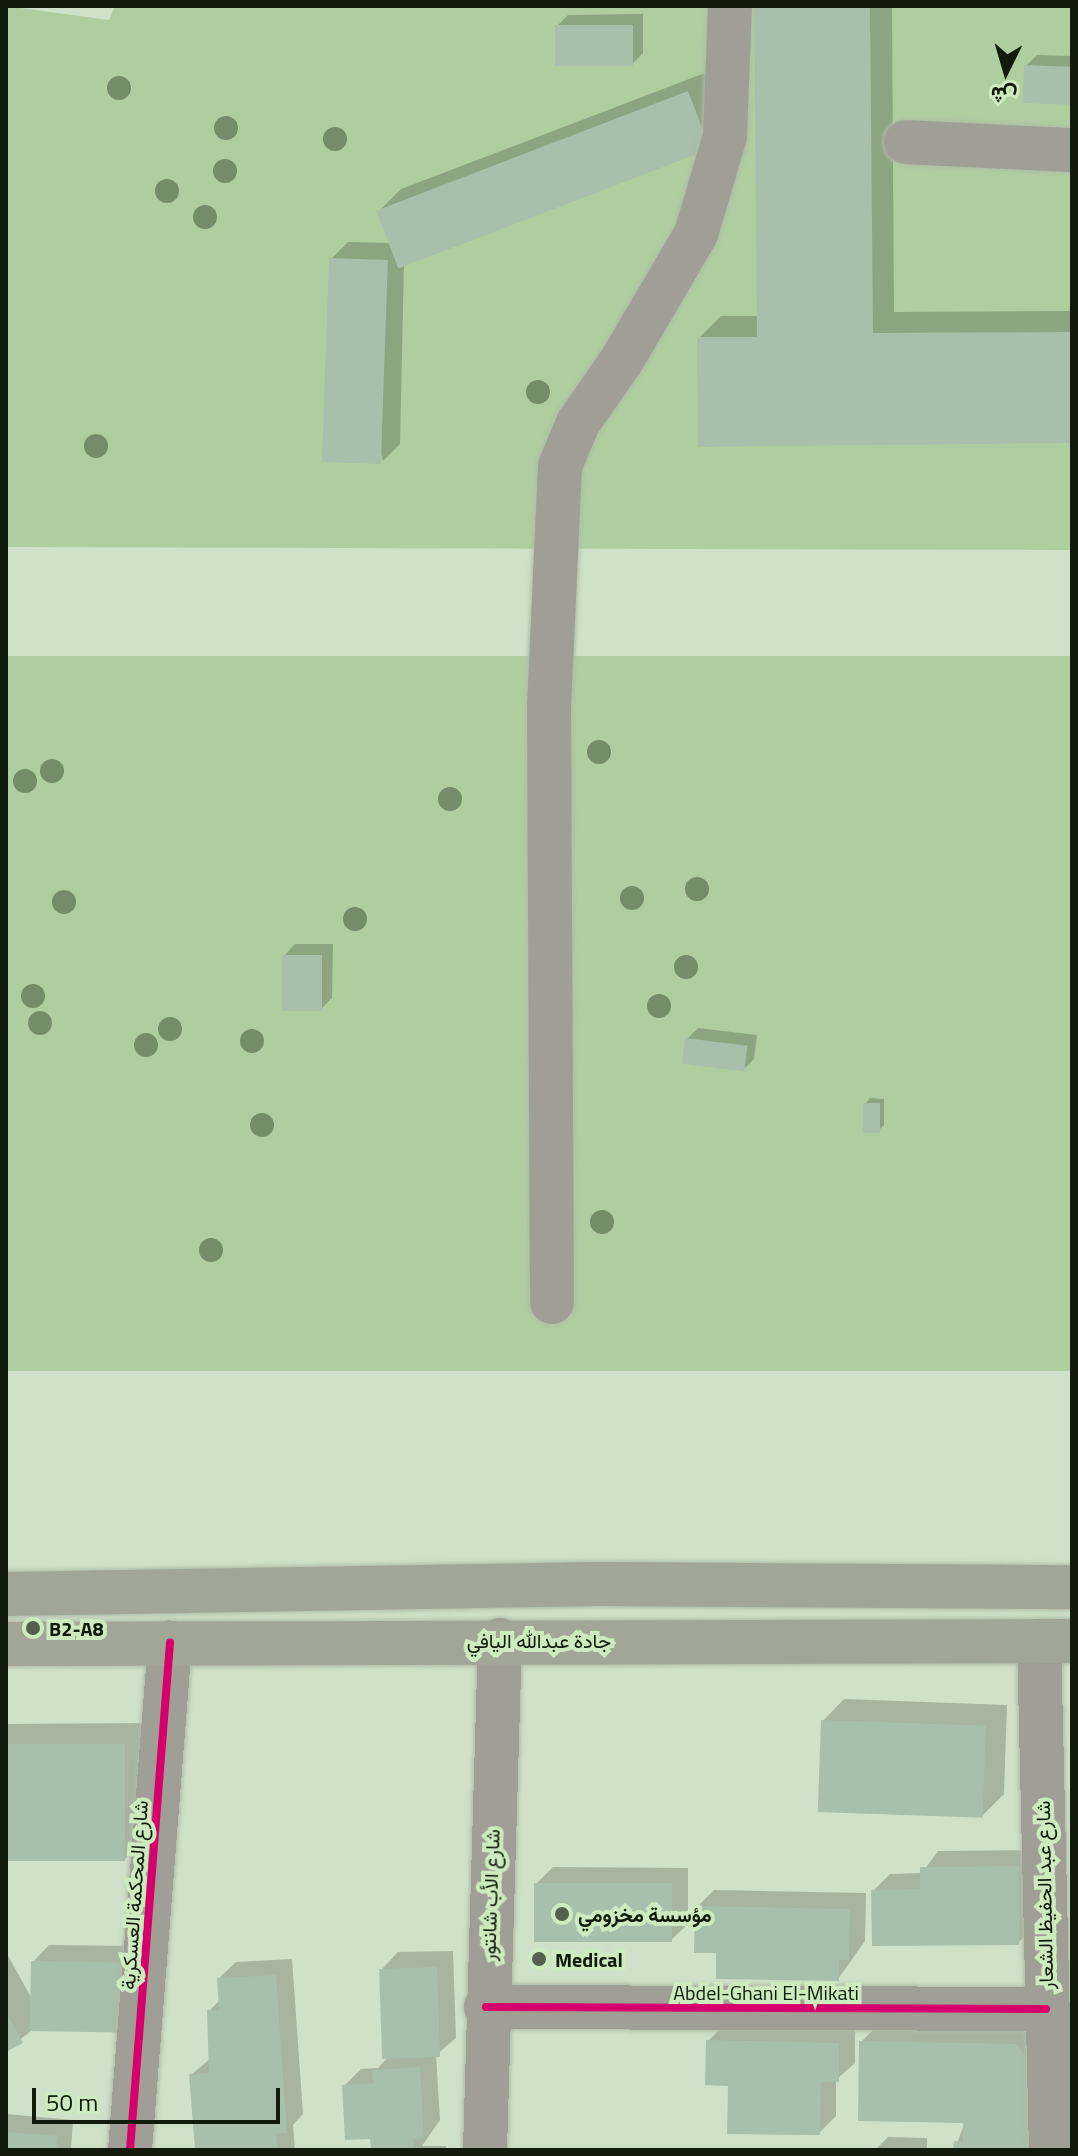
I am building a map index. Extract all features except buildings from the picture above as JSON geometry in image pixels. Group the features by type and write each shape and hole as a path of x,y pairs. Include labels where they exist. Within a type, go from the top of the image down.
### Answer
{"highway":[{"path":"18,1593 598,1584 1072,1587"},
{"name":"جادة عبدالله اليافي","path":"19,1645 500,1640 1056,1641"}],"street":[{"path":"552,1302 549,708 560,466 578,423 622,360 696,234 725,136 730,6"},
{"path":"906,142 1072,150"},
{"name":"شارع الأب شانتور","path":"485,2150 486,2007 500,1640"},
{"name":"شارع عبد الحفيظ الشعار","path":"1051,2150 1046,2009 1056,1641"},
{"name":"شارع المحكمة العسكرية","path":"130,2150 170,1643"},
{"name":"Abdel-Ghani El-Mikati","path":"486,2007 1046,2009"}],"green space":[{"path":"6,6 109,20 115,6 1072,6 1072,550 6,547"},
{"path":"6,656 1072,656 1072,1371 6,1371"}],"cycle path":[{"path":"130,2150 170,1643"},
{"path":"486,2007 1046,2009"}],"place":[{"name":"B2-A8","path":"33,1628"},
{"name":"مؤسسة مخزومي","path":"562,1914"},
{"name":"Medical","path":"539,1959"}]}
